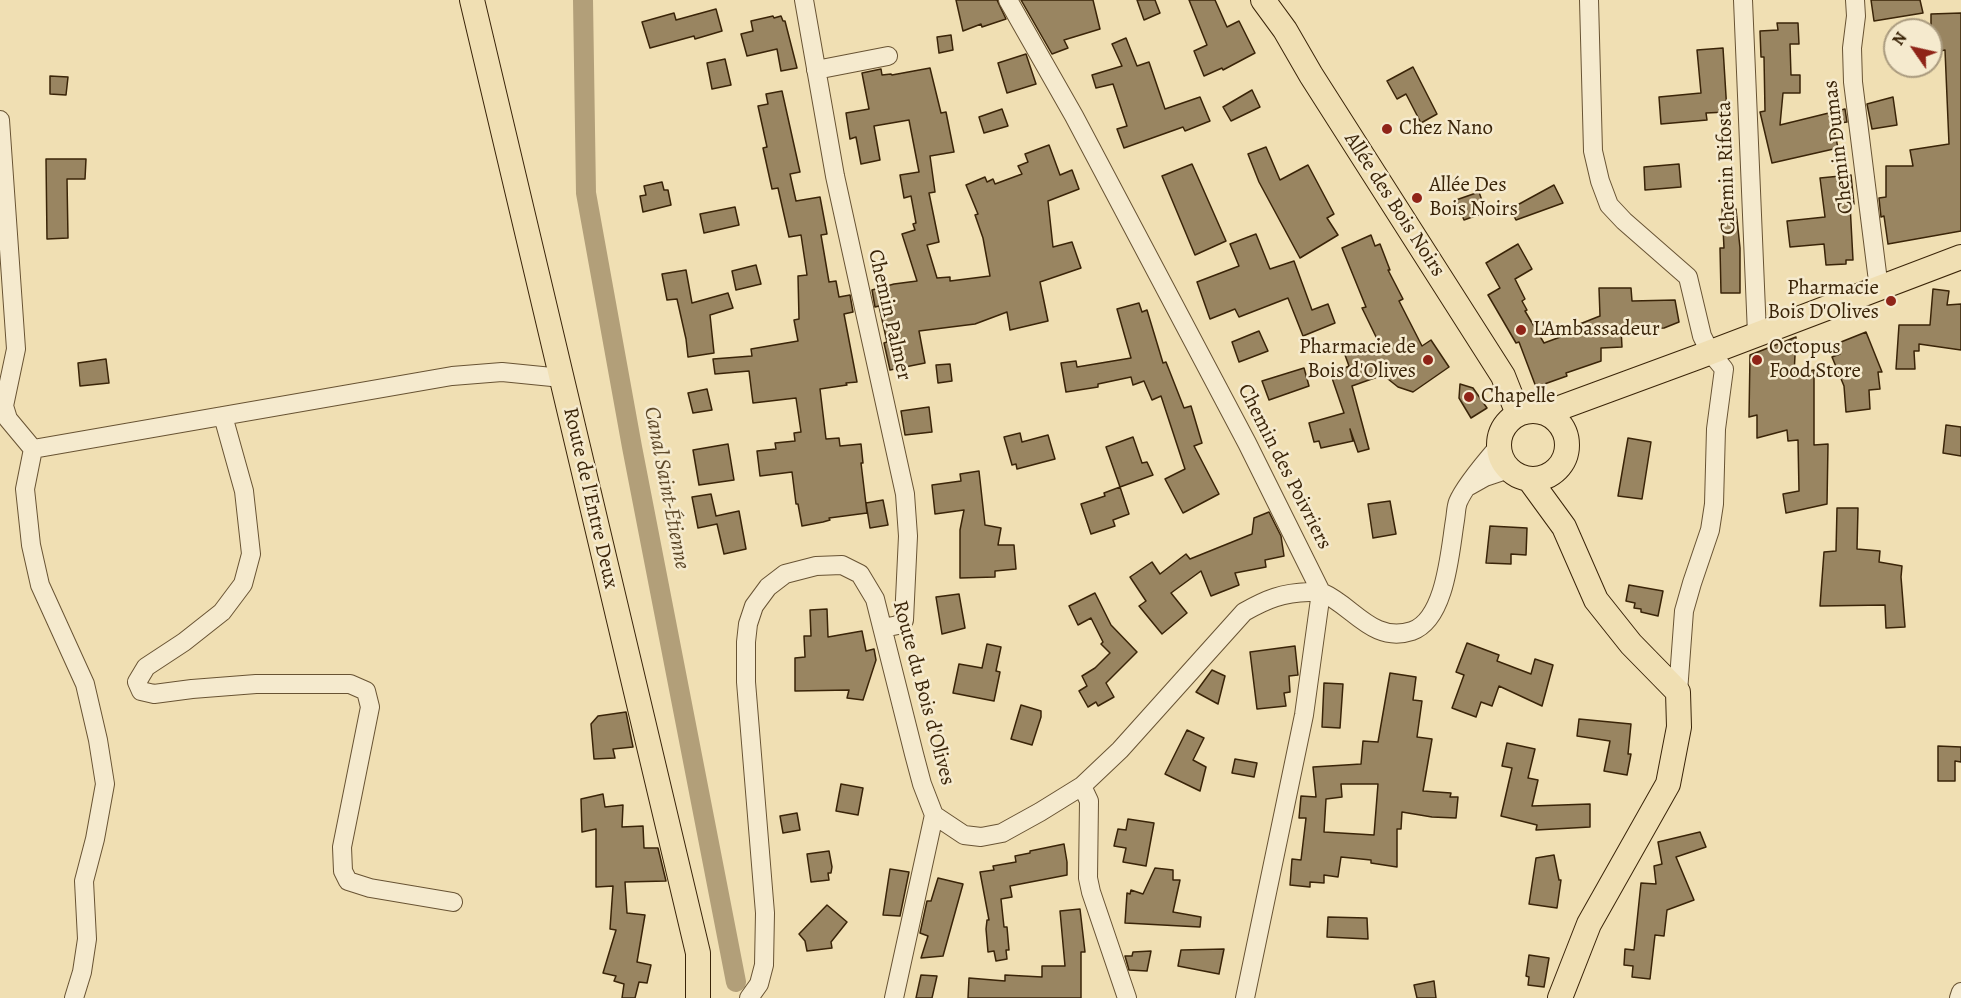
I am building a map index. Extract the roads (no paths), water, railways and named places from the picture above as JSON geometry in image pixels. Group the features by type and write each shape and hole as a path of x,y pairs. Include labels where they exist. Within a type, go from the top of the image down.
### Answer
{"main road":[{"name":"Route de l'Entre Deux","path":"472,0 698,953 698,998"},
{"name":"Allée des Bois Noirs","path":"1263,0 1285,30 1341,123 1503,376 1518,414"},
{"path":"1546,413 1879,289 1961,256"},
{"path":"1566,439 1606,390"},
{"path":"1560,998 1589,924 1668,784 1680,727 1678,692 1631,644 1596,600 1564,527 1559,466 1567,448 1559,423 1546,413 1537,411 1518,414 1503,427 1500,436 1498,446 1503,463 1519,474 1564,527"},
{"path":"1519,474 1546,476 1559,466"}],"street":[{"name":"Chemin Palmer","path":"804,0 835,176 905,494 908,536 904,620 898,625 883,628"},
{"name":"Chemin des Poivriers","path":"1008,0 1074,116 1208,369 1279,505 1321,592"},
{"path":"1589,0 1593,151 1600,181 1609,205 1688,277 1702,336 1710,352 1724,369 1716,429 1714,504 1710,530 1684,611 1678,692"},
{"name":"Chemin Rifosta","path":"1743,0 1757,334"},
{"name":"Chemin Dumas","path":"1855,0 1856,16 1852,48 1853,82 1879,289"},
{"path":"816,70 888,56"},
{"path":"0,120 5,265 16,349 4,406 8,419 33,449"},
{"path":"33,449 452,376 502,372 561,378"},
{"path":"223,416 244,491 251,554 243,584 222,612 184,642 146,667 137,681 141,691 154,694 256,684 350,684 366,691 370,707 342,847 343,871 348,881 370,888 453,902"},
{"path":"1245,998 1304,715 1321,592 1363,622 1389,634 1413,630 1428,619 1438,602 1445,578 1458,502 1498,446"},
{"path":"33,449 25,489 31,545 40,585 85,684 105,784 95,839 84,881 87,939 82,972 74,998"},
{"path":"1468,487 1485,477 1519,474"},
{"name":"Route du Bois d'Olives","path":"749,998 759,984 764,965 765,914 746,682 748,624 754,606 768,587 785,574 816,566 842,565 860,574 875,599 917,764 934,815 964,836 981,837 1002,833 1082,786 1120,750 1244,612 1265,600 1288,593 1321,592"},
{"path":"1082,786 1089,801 1088,878 1090,892 1126,998"},
{"path":"894,998 934,815"},
{"path":"1959,998 1961,992"}],"waterway":[{"name":"Canal Saint-Étienne","path":"583,0 586,193 632,447 736,982"}],"place":[{"name":"Chez Nano","path":"1387,129"},
{"name":"Allée Des Bois Noirs","path":"1417,198"},
{"name":"Pharmacie Bois D'Olives","path":"1891,301"},
{"name":"L'Ambassadeur","path":"1521,330"},
{"name":"Pharmacie de Bois d'Olives","path":"1428,360"},
{"name":"Octopus Food Store","path":"1757,360"},
{"name":"Chapelle","path":"1469,397"}]}
